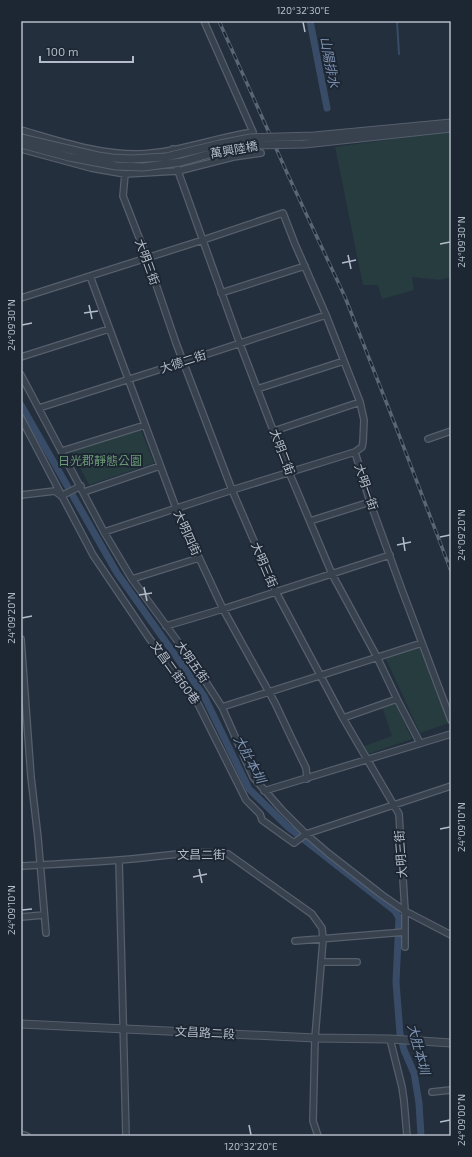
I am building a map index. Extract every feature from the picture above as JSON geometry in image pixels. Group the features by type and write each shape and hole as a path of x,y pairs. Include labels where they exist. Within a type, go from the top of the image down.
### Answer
{"street":[{"path":"21,130 89,149 138,154 174,149 228,136 253,132 204,21"},
{"name":"萬興陸橋","path":"21,138 98,156 131,159 166,157 250,138 314,136 451,123"},
{"name":"萬興陸橋","path":"21,144 69,157 116,166 142,167 182,162 227,149 251,145 305,144 451,128"},
{"path":"228,136 233,157"},
{"path":"21,149 91,168 125,174 178,171 233,157 261,153"},
{"name":"大明二街","path":"174,149 178,171 202,240 289,472 332,574 377,657 420,743"},
{"name":"大明三街","path":"125,174 123,196 147,258 183,362 232,490 276,592 343,718 399,814 405,911 405,947"},
{"name":"大明一街","path":"202,240 283,213 326,314 360,402 364,420 363,442 362,447 355,452 370,502 451,720"},
{"path":"21,298 202,240"},
{"path":"221,293 305,266"},
{"name":"大明四街","path":"90,276 176,508 223,609 275,703 306,768 307,779"},
{"name":"大德二街","path":"39,408 240,344 326,314"},
{"path":"21,357 109,329"},
{"path":"257,389 344,361"},
{"name":"大明五街","path":"21,375 104,532 132,579 195,665 222,707 253,777 264,791 306,834 382,895 405,911 451,935"},
{"path":"274,431 360,402"},
{"name":"文昌二街60巷","path":"21,418 92,555 149,638 197,702 246,800 260,814 262,820 294,843 306,834"},
{"path":"62,451 145,425"},
{"path":"428,439 451,431"},
{"path":"104,532 355,452"},
{"path":"84,492 160,466"},
{"path":"21,494 55,492 61,496 81,486"},
{"path":"310,521 370,502"},
{"path":"166,626 390,556"},
{"path":"132,579 199,558"},
{"path":"21,639 24,730 40,865 46,933"},
{"path":"222,707 422,643"},
{"path":"343,718 397,699"},
{"path":"264,791 451,734"},
{"path":"306,834 451,786"},
{"name":"文昌二街","path":"21,866 119,860 181,854 228,854 312,914 322,928 323,940 315,1038 314,1121 318,1136"},
{"path":"119,860 126,1136"},
{"path":"21,917 44,915"},
{"path":"295,941 323,940 405,932"},
{"path":"321,962 357,962"},
{"name":"文昌路二段","path":"21,1024 315,1038 390,1039 451,1043"},
{"path":"390,1039 404,1101 407,1136"},
{"path":"432,1092 451,1090"},
{"path":"21,1134 27,1136"}],"green space":[{"path":"451,131 451,277 440,280 412,277 414,290 382,299 378,285 363,285 335,147"},
{"name":"日光郡靜態公園","path":"140,428 154,463 89,485 71,450"},
{"path":"419,645 449,723 420,733 385,657"},
{"path":"394,701 412,739 365,755 362,747 392,736 382,707"}],"waterway":[{"name":"山陽排水","path":"310,21 327,108"},
{"path":"397,21 399,54"},
{"name":"大肚本圳","path":"21,405 117,573 204,696 249,789 288,827 395,911 399,918 396,982 400,1034 404,1050 414,1073 419,1103 421,1136"}],"railway":[{"path":"219,21 345,297 451,571"}]}
